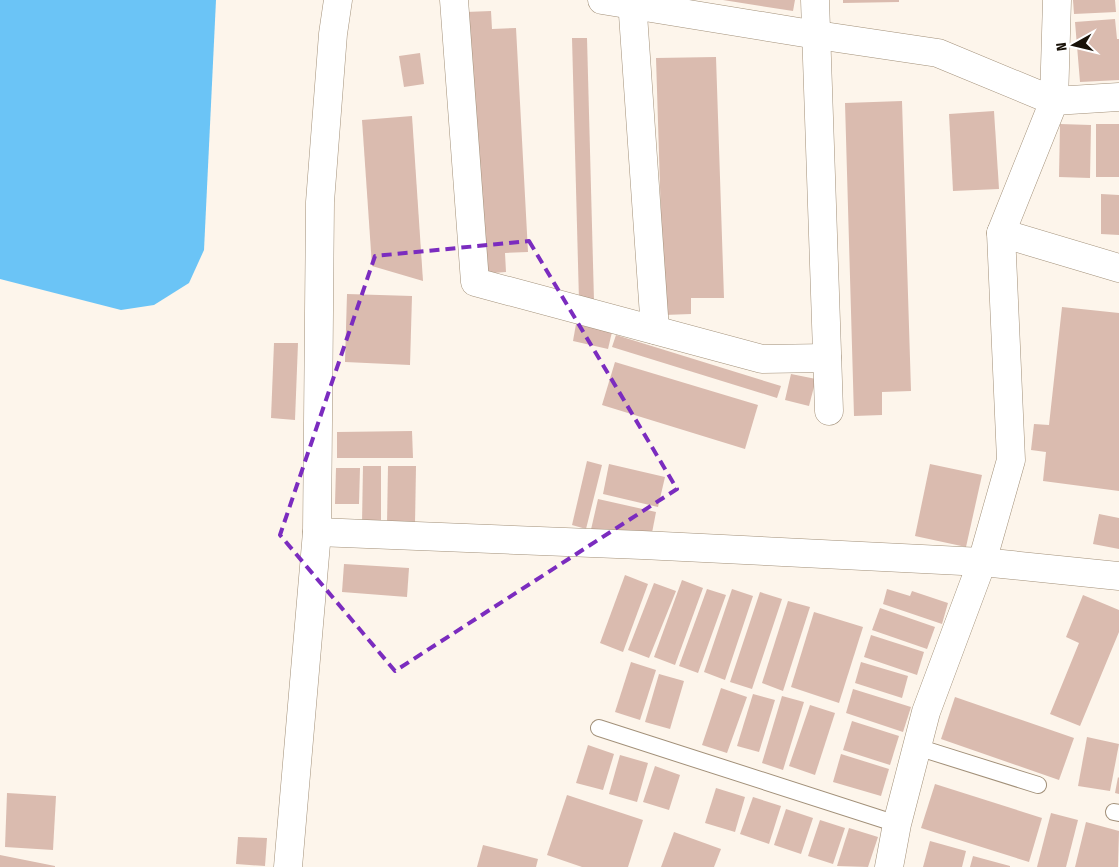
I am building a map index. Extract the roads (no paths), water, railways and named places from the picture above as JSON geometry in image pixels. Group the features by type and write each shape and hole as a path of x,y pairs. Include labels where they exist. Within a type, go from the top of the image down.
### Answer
{"street":[{"path":"288,867 317,532 320,202 333,34 338,0"},
{"path":"454,0 475,282 762,359 828,358"},
{"path":"602,0 632,3 817,36 938,53 1054,101 1119,97"},
{"path":"815,0 829,411"},
{"path":"889,867 897,824 926,712 982,562 1011,460 1001,233 1054,101 1057,0"},
{"path":"632,3 655,330"},
{"path":"1001,233 1119,268"},
{"path":"317,532 642,545 982,562 1119,576"}],"lane":[{"path":"599,728 897,824"},
{"path":"917,747 1038,784"}],"water":[{"path":"0,0 216,0 204,250 189,283 154,305 121,310 0,279"}]}
